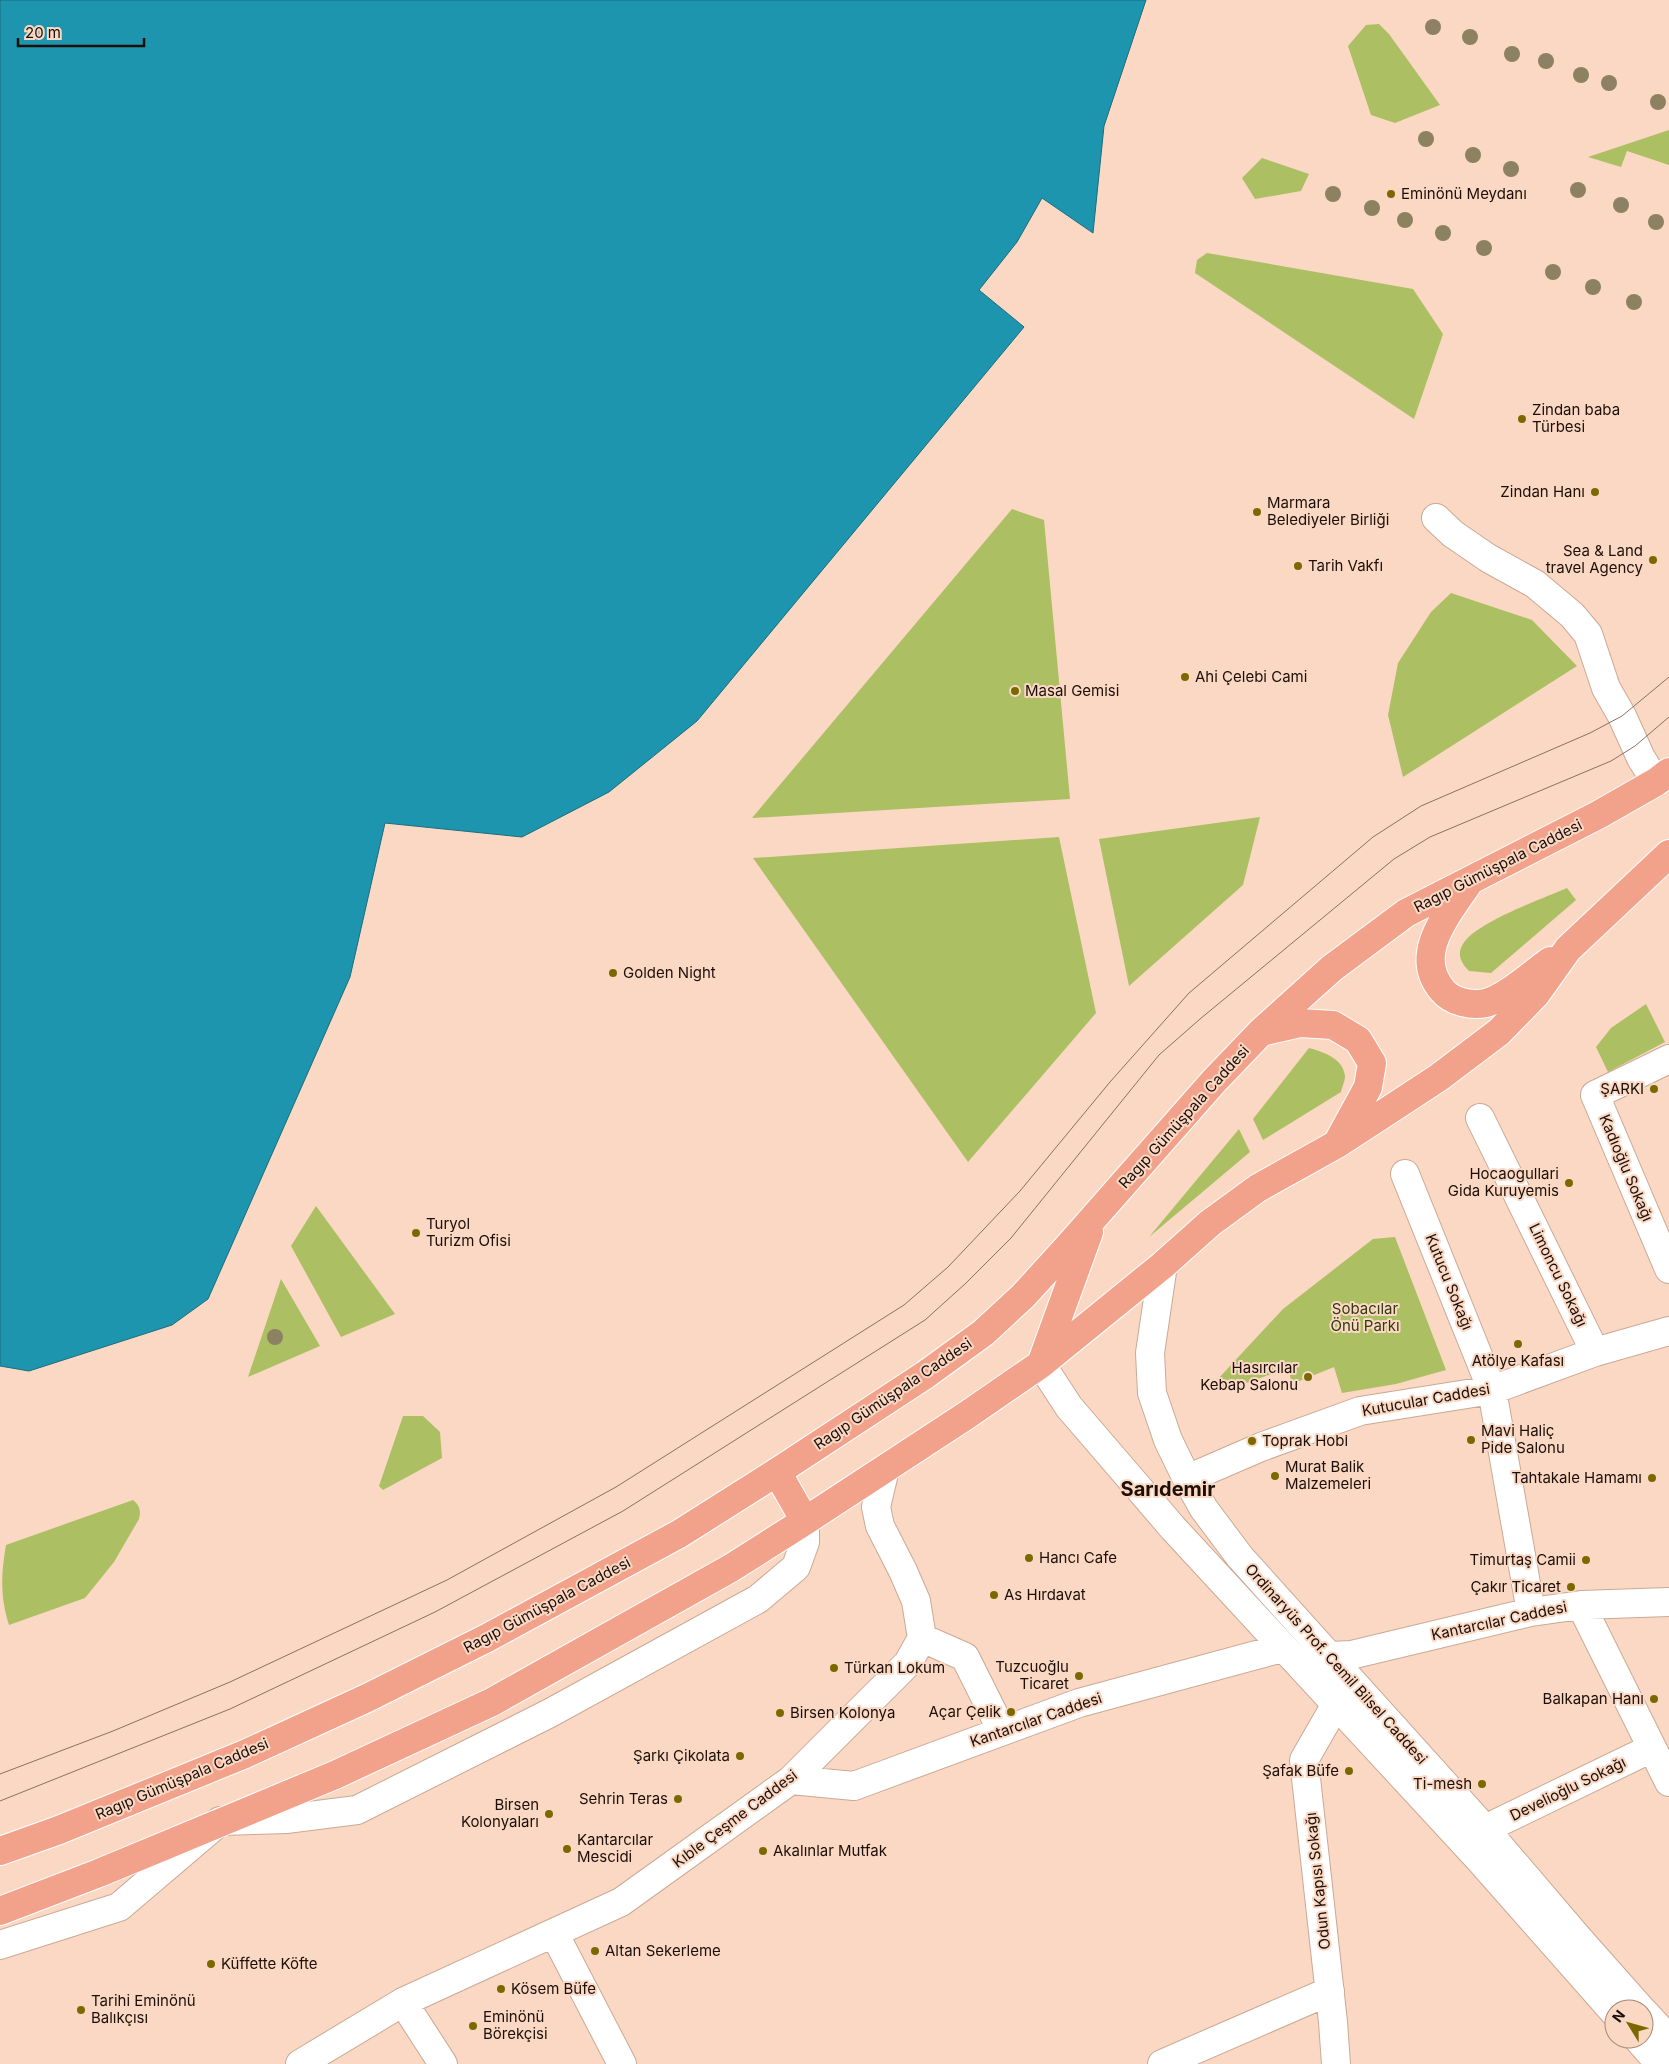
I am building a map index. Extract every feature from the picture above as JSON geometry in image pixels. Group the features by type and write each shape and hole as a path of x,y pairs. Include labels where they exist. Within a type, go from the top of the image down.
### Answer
{"main road":[{"name":"Ragıp Gümüşpala Caddesi","path":"0,1851 59,1830 219,1765 367,1698 487,1638 679,1534 777,1472 925,1375 983,1333 1023,1296 1214,1081 1262,1031 1332,968 1406,913 1598,815 1662,777"},
{"path":"1471,879 1435,932 1430,961 1435,982 1447,996 1466,1003 1485,1003 1502,995 1568,949 1669,854"},
{"path":"0,1910 99,1874 220,1821 335,1775 492,1702 723,1572 885,1469 1041,1364 1163,1265 1210,1223 1258,1188 1337,1144 1438,1078 1499,1032 1536,994 1568,949"},
{"path":"1262,1031 1300,1023 1333,1025 1358,1040 1372,1063 1368,1087 1337,1144"},
{"path":"1041,1364 1094,1217"},
{"path":"777,1472 805,1521"}],"street":[{"path":"1436,518 1453,534 1488,558 1535,584 1572,615 1588,634 1606,688 1622,716 1641,758 1662,777"},
{"name":"Kadıoğlu Sokağı","path":"1669,1059 1595,1095 1669,1269"},
{"name":"Limoncu Sokağı","path":"1480,1118 1596,1352"},
{"name":"Kutucu Sokağı","path":"1405,1174 1492,1390 1531,1612"},
{"name":"Ordinaryüs Prof. Cemil Bilsel Caddesi","path":"1163,1265 1150,1353 1152,1393 1168,1440 1204,1509 1240,1557 1485,1829 1579,1940 1633,1999"},
{"name":"Kutucular Caddesi","path":"1187,1479 1261,1447 1360,1411 1492,1390 1596,1352 1669,1331"},
{"name":"Ordinaryüs Prof. Cemil Bilsel Caddesi","path":"1041,1364 1069,1407 1173,1528 1335,1706 1479,1860 1604,2001"},
{"path":"885,1469 876,1507 880,1526 903,1570 916,1601 922,1638 965,1657 1002,1731"},
{"path":"0,1945 119,1906 220,1821 286,1819 357,1810 550,1713 758,1599 796,1567 805,1542 805,1521"},
{"name":"Kantarcılar Caddesi","path":"1330,1656 1350,1655 1531,1612 1581,1604 1669,1602"},
{"path":"1581,1604 1669,1782"},
{"name":"Kıble Çeşme Caddesi","path":"300,2064 403,2002 621,1902 791,1780 908,1663 922,1638"},
{"name":"Kantarcılar Caddesi","path":"791,1780 854,1786 1079,1703 1282,1648"},
{"name":"Odun Kapısı Sokağı","path":"1335,1706 1304,1760 1330,1991 1336,2064"},
{"name":"Develioğlu Sokağı","path":"1485,1829 1652,1748"},
{"path":"554,1933 622,2064"},
{"path":"1162,2064 1330,1991"},
{"path":"403,2002 443,2064"},
{"name":"Ordinaryüs Prof. Cemil Bilsel Caddesi","path":"1654,2022 1669,2039"},
{"path":"1647,2049 1660,2064"}],"green space":[{"path":"1379,24 1389,34 1440,105 1395,123 1371,115 1348,46 1366,25"},
{"path":"1669,130 1669,165 1627,151 1621,167 1588,157"},
{"path":"1262,158 1309,174 1301,191 1255,199 1242,178"},
{"path":"1207,253 1413,289 1443,334 1414,419 1195,273 1197,260"},
{"path":"1012,509 1044,520 1070,799 752,818"},
{"path":"1451,593 1532,620 1577,666 1403,777 1388,715 1398,663 1431,612"},
{"path":"1260,817 1243,885 1129,986 1099,839"},
{"path":"1059,837 1096,1013 968,1162 753,858"},
{"path":"1567,888 1576,900 1491,973 1469,971 1464,965 1460,952 1463,944 1470,936 1510,912"},
{"path":"1646,1004 1665,1042 1608,1072 1596,1047 1611,1028"},
{"path":"1309,1048 1332,1057 1340,1065 1345,1076 1341,1092 1263,1140 1253,1119"},
{"path":"1239,1129 1250,1152 1149,1237"},
{"path":"316,1206 395,1314 341,1337 291,1246"},
{"name":"Sobacılar Önü Parkı","path":"1395,1237 1446,1370 1396,1384 1342,1393 1334,1367 1292,1384 1288,1368 1227,1390 1217,1380 1283,1309 1373,1239"},
{"path":"281,1279 320,1346 248,1377"},
{"path":"403,1416 423,1416 440,1432 442,1458 383,1490 379,1486"},
{"path":"133,1500 139,1508 139,1519 114,1562 85,1598 9,1625 2,1585 6,1545"}],"water":[{"path":"0,0 1146,0 1104,126 1093,233 1042,198 1017,242 979,290 1024,327 697,721 609,792 522,837 385,823 350,977 208,1299 172,1325 29,1371 0,1366"}],"tram line":[{"path":"0,1774 113,1731 230,1682 447,1580 616,1487 904,1305 948,1267 1020,1191 1110,1082 1189,993 1373,837 1421,806 1590,733 1622,716 1669,677"},
{"path":"0,1801 230,1709 435,1612 623,1511 925,1320 965,1284 1011,1238 1159,1055 1394,859 1430,837 1611,761 1635,746 1669,717"}],"place":[{"name":"Eminönü Meydanı","path":"1391,194"},
{"name":"Zindan baba Türbesi","path":"1522,419"},
{"name":"Zindan Hanı","path":"1595,492"},
{"name":"Marmara Belediyeler Birliği","path":"1257,512"},
{"name":"Sea & Land travel Agency","path":"1653,560"},
{"name":"Tarih Vakfı","path":"1298,566"},
{"name":"Ahi Çelebi Cami","path":"1185,677"},
{"name":"Masal Gemisi","path":"1015,691"},
{"name":"Golden Night","path":"613,973"},
{"name":"ŞARKI","path":"1654,1089"},
{"name":"Hocaogullari Gida Kuruyemis","path":"1569,1183"},
{"name":"Turyol Turizm Ofisi","path":"416,1233"},
{"name":"Atölye Kafası","path":"1518,1344"},
{"name":"Hasırcılar Kebap Salonu","path":"1308,1377"},
{"name":"Mavi Haliç Pide Salonu","path":"1471,1440"},
{"name":"Toprak Hobi̇","path":"1252,1441"},
{"name":"Murat Balik Malzemeleri","path":"1275,1476"},
{"name":"Tahtakale Hamamı","path":"1652,1478"},
{"name":"Hancı Cafe","path":"1029,1558"},
{"name":"Timurtaş Camii","path":"1586,1560"},
{"name":"Çakır Ticaret","path":"1571,1587"},
{"name":"As Hırdavat","path":"994,1595"},
{"name":"Türkan Lokum","path":"834,1668"},
{"name":"Tuzcuoğlu Ticaret","path":"1079,1676"},
{"name":"Balkapan Hanı","path":"1654,1699"},
{"name":"Açar Çelik","path":"1011,1712"},
{"name":"Birsen Kolonya","path":"780,1713"},
{"name":"Şarkı Çikolata","path":"740,1756"},
{"name":"Şafak Büfe","path":"1349,1771"},
{"name":"Ti-mesh","path":"1482,1784"},
{"name":"Sehrin Teras","path":"678,1799"},
{"name":"Birsen Kolonyaları","path":"549,1814"},
{"name":"Kantarcılar Mescidi","path":"567,1849"},
{"name":"Akalınlar Mutfak","path":"763,1851"},
{"name":"Altan Sekerleme","path":"595,1951"},
{"name":"Küffette Köfte","path":"211,1964"},
{"name":"Kösem Büfe","path":"501,1989"},
{"name":"Tarihi Eminönü Balıkçısı","path":"81,2010"},
{"name":"Eminönü Börekçisi","path":"473,2026"}],"district":[{"name":"Sarıdemir","path":"1168,1489"}]}
